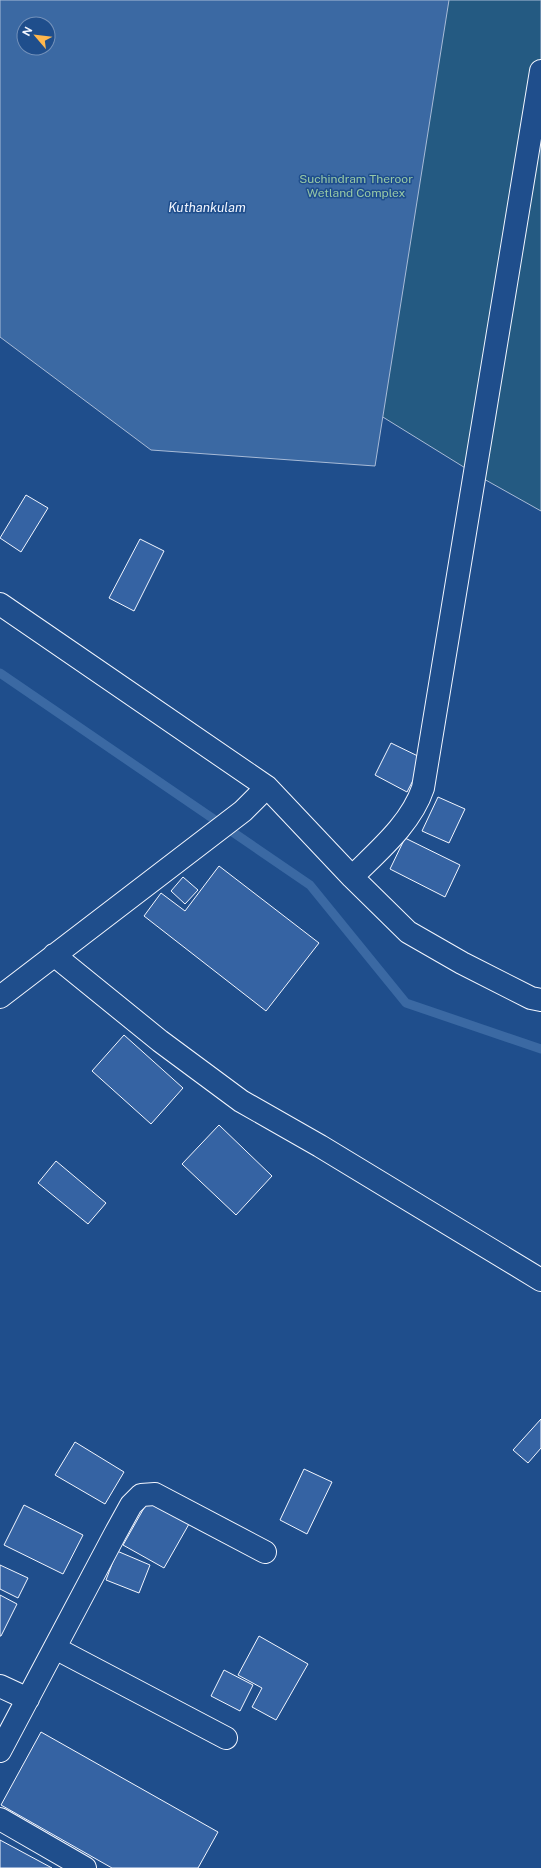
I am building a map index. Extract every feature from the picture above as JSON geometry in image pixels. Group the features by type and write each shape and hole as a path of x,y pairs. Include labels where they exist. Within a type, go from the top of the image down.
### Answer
{"street":[{"path":"352,877 408,817 420,797 423,788 541,71"},
{"path":"0,604 267,787 352,877 408,932 462,963 531,998 541,1000"},
{"path":"0,997 243,811 267,787"},
{"path":"54,955 160,1041 241,1101 320,1146 541,1280"},
{"path":"0,1751 131,1505 141,1495 154,1494 265,1552"},
{"path":"55,1648 226,1738"},
{"path":"0,1686 28,1699"},
{"path":"0,1819 85,1868"}],"green space":[{"name":"Kuthankulam","path":"0,0 541,0 541,511 475,474 289,359 0,268 43,92 26,56 56,56 56,16 16,16 16,34"}],"water":[{"name":"Kuthankulam","path":"0,0 449,0 375,466 151,450 0,337"}],"building":[{"path":"26,495 48,508 21,552 0,538"},
{"path":"140,539 164,551 134,611 109,598"},
{"path":"391,743 424,759 407,792 375,775"},
{"path":"438,797 465,809 449,843 422,831"},
{"path":"405,838 460,865 445,897 390,869"},
{"path":"219,866 319,943 266,1011 144,916 161,893 185,911"},
{"path":"183,877 198,890 185,904 171,891"},
{"path":"124,1035 183,1088 151,1124 92,1071"},
{"path":"219,1125 272,1176 236,1215 182,1164"},
{"path":"56,1161 106,1203 88,1224 38,1183"},
{"path":"541,1419 541,1448 528,1463 513,1450"},
{"path":"75,1442 124,1472 105,1504 55,1475"},
{"path":"304,1469 332,1482 307,1534 280,1520"},
{"path":"148,1501 189,1524 164,1568 123,1545"},
{"path":"24,1505 83,1535 63,1574 4,1545"},
{"path":"117,1551 150,1565 139,1593 106,1580"},
{"path":"0,1565 28,1578 18,1598 0,1589"},
{"path":"0,1595 17,1604 1,1636 0,1636"},
{"path":"259,1636 308,1664 276,1720 252,1707 262,1688 238,1675"},
{"path":"224,1670 253,1685 240,1711 211,1696"},
{"path":"41,1732 218,1832 198,1868 112,1868 1,1805"},
{"path":"0,1840 52,1868 0,1868"}],"waterway":[{"path":"0,673 310,885 406,1003 541,1049"}],"park label":[{"name":"Suchindram Theroor Wetland Complex","path":"356,186"}]}
